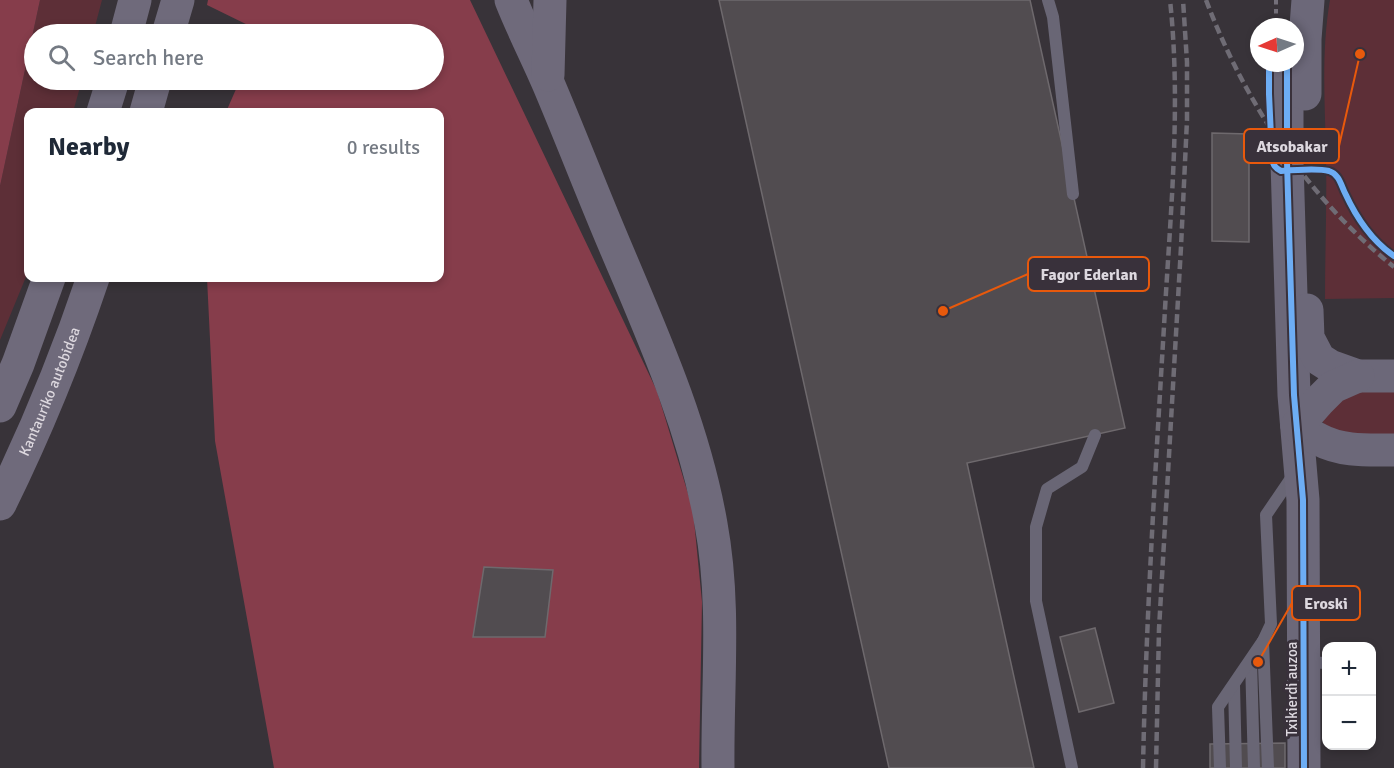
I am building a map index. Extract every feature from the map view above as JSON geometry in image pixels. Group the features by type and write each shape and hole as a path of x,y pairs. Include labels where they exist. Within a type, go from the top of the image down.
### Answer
{"highway":[{"path":"129,24 135,0"},
{"path":"171,24 178,0"},
{"path":"512,0 654,338 686,425 705,492 719,594 718,768"},
{"path":"526,0 548,83"},
{"path":"548,83 550,0"},
{"path":"104,108 110,90"},
{"path":"147,108 152,90"},
{"path":"0,406 49,282"},
{"name":"Kantauriko autobidea","path":"0,504 50,393 92,282"}],"street":[{"path":"1308,0 1305,39 1308,338 1319,359 1330,366 1358,376 1394,376"},
{"name":"Txikierdi auzoa","path":"1287,72 1287,162 1294,395 1315,663 1304,768"},
{"path":"1358,376 1333,387 1297,426 1319,440 1337,447 1356,450 1394,450"}],"lane":[{"path":"1048,0 1053,17 1073,194"},
{"path":"1072,768 1036,601 1035,527 1047,489 1082,467 1095,435"},
{"path":"1220,768 1218,707 1251,660 1271,624 1266,515 1299,466"},
{"path":"1263,641 1268,768"},
{"path":"1251,660 1254,768"},
{"path":"1233,685 1236,768"}],"path":[{"path":"1276,0 1276,18"}],"shaded area":[{"path":"0,0 40,0 35,24 24,24 24,74 0,186"},
{"path":"40,0 102,0 96,24 35,24"},
{"path":"208,0 470,0 657,391 693,510 702,602 699,768 274,768 215,441 207,282 444,282 444,108 228,108 236,90 444,90 444,24 246,24 207,5"},
{"path":"1330,0 1394,0 1394,298 1325,299 1324,97 1327,19"},
{"path":"24,74 24,90 79,90 74,108 24,108 24,282 0,340 0,186"},
{"path":"1394,390 1394,437 1364,438 1345,435 1328,427 1321,420 1351,391"}],"building":[{"path":"719,0 1030,0 1125,428 967,463 1034,768 889,768"},
{"path":"1212,133 1249,134 1249,242 1212,241"},
{"path":"484,567 553,570 545,637 473,637"},
{"path":"1095,628 1114,703 1079,712 1060,637"},
{"path":"1285,743 1285,768 1210,768 1210,744"}],"railway":[{"path":"1143,768 1146,653 1174,154 1175,77 1170,0"},
{"path":"1156,768 1159,629 1187,120 1187,62 1183,0"},
{"path":"1206,0 1240,75 1282,146 1334,211 1394,267"}],"cycle path":[{"path":"1269,72 1272,158 1277,169 1332,172 1339,180 1365,228 1394,256"},
{"path":"1287,72 1287,162 1294,395 1303,500 1304,768"}],"place":[{"name":"Atsobakar","path":"1360,54"},
{"name":"Fagor Ederlan","path":"943,311"},
{"name":"Eroski","path":"1258,662"}]}
